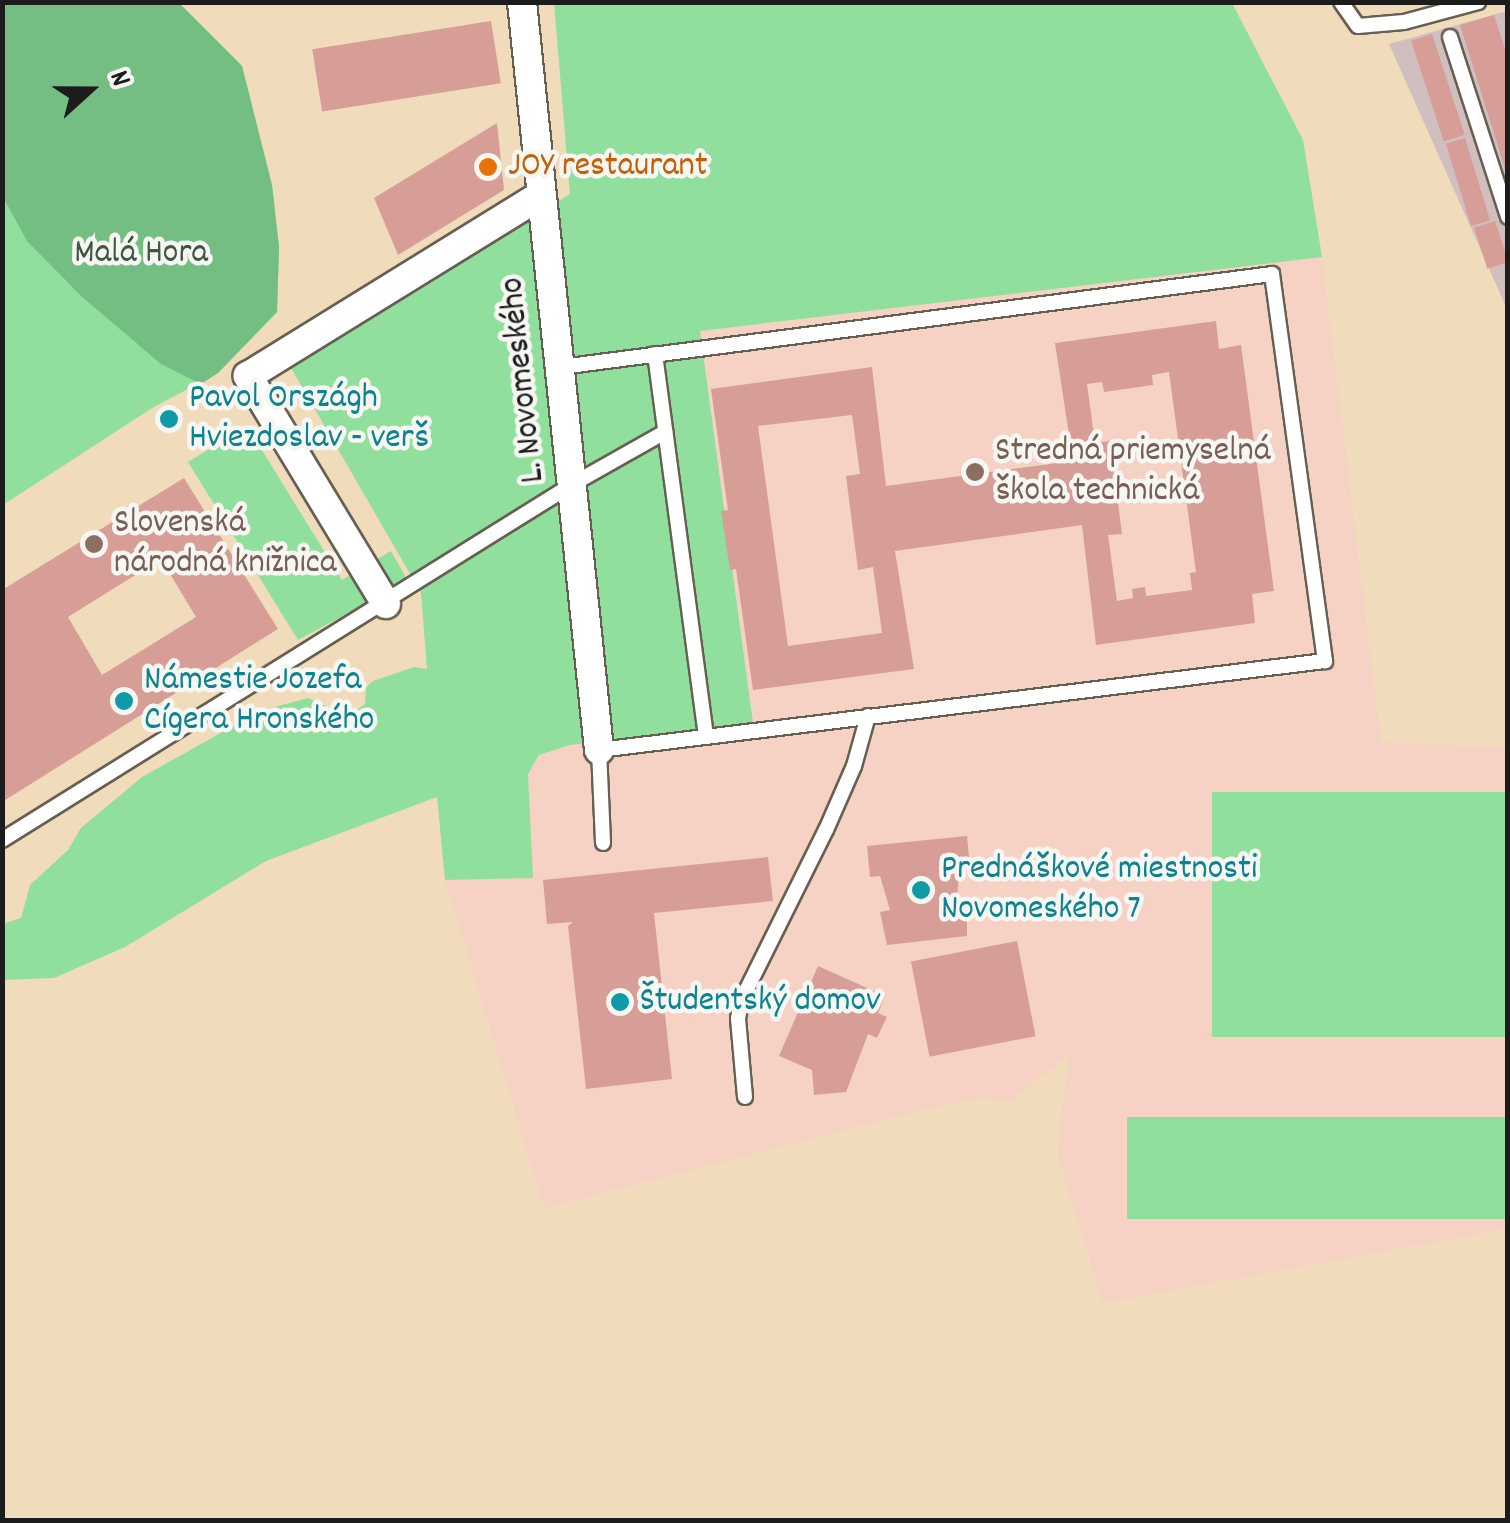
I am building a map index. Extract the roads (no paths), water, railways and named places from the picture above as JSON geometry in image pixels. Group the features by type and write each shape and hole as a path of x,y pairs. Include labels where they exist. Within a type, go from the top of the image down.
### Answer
{"street":[{"name":"L. Novomeského","path":"522,2 599,750"},
{"path":"386,604 248,376 541,195"}],"lane":[{"path":"1341,2 1358,26 1423,18 1478,2"},
{"path":"1418,2 1423,18"},
{"path":"1450,37 1508,217"},
{"path":"561,367 1272,274 1325,660 599,750 603,843"},
{"path":"655,354 706,737"},
{"path":"2,840 573,484 665,432"},
{"path":"745,1097 738,1018 742,999 826,830 854,766 868,716"}],"place":[{"name":"JOY restaurant","path":"488,167"},
{"name":"Pavol Országh Hviezdoslav - verš","path":"169,419"},
{"name":"Stredná priemyselná škola technická","path":"975,472"},
{"name":"Slovenská národná knižnica","path":"94,544"},
{"name":"Námestie Jozefa Cígera Hronského","path":"124,701"},
{"name":"Prednáškové miestnosti Novomeského 7","path":"921,890"},
{"name":"Študentský domov","path":"620,1002"}],"park label":[{"name":"Malá Hora","path":"141,254"}]}
